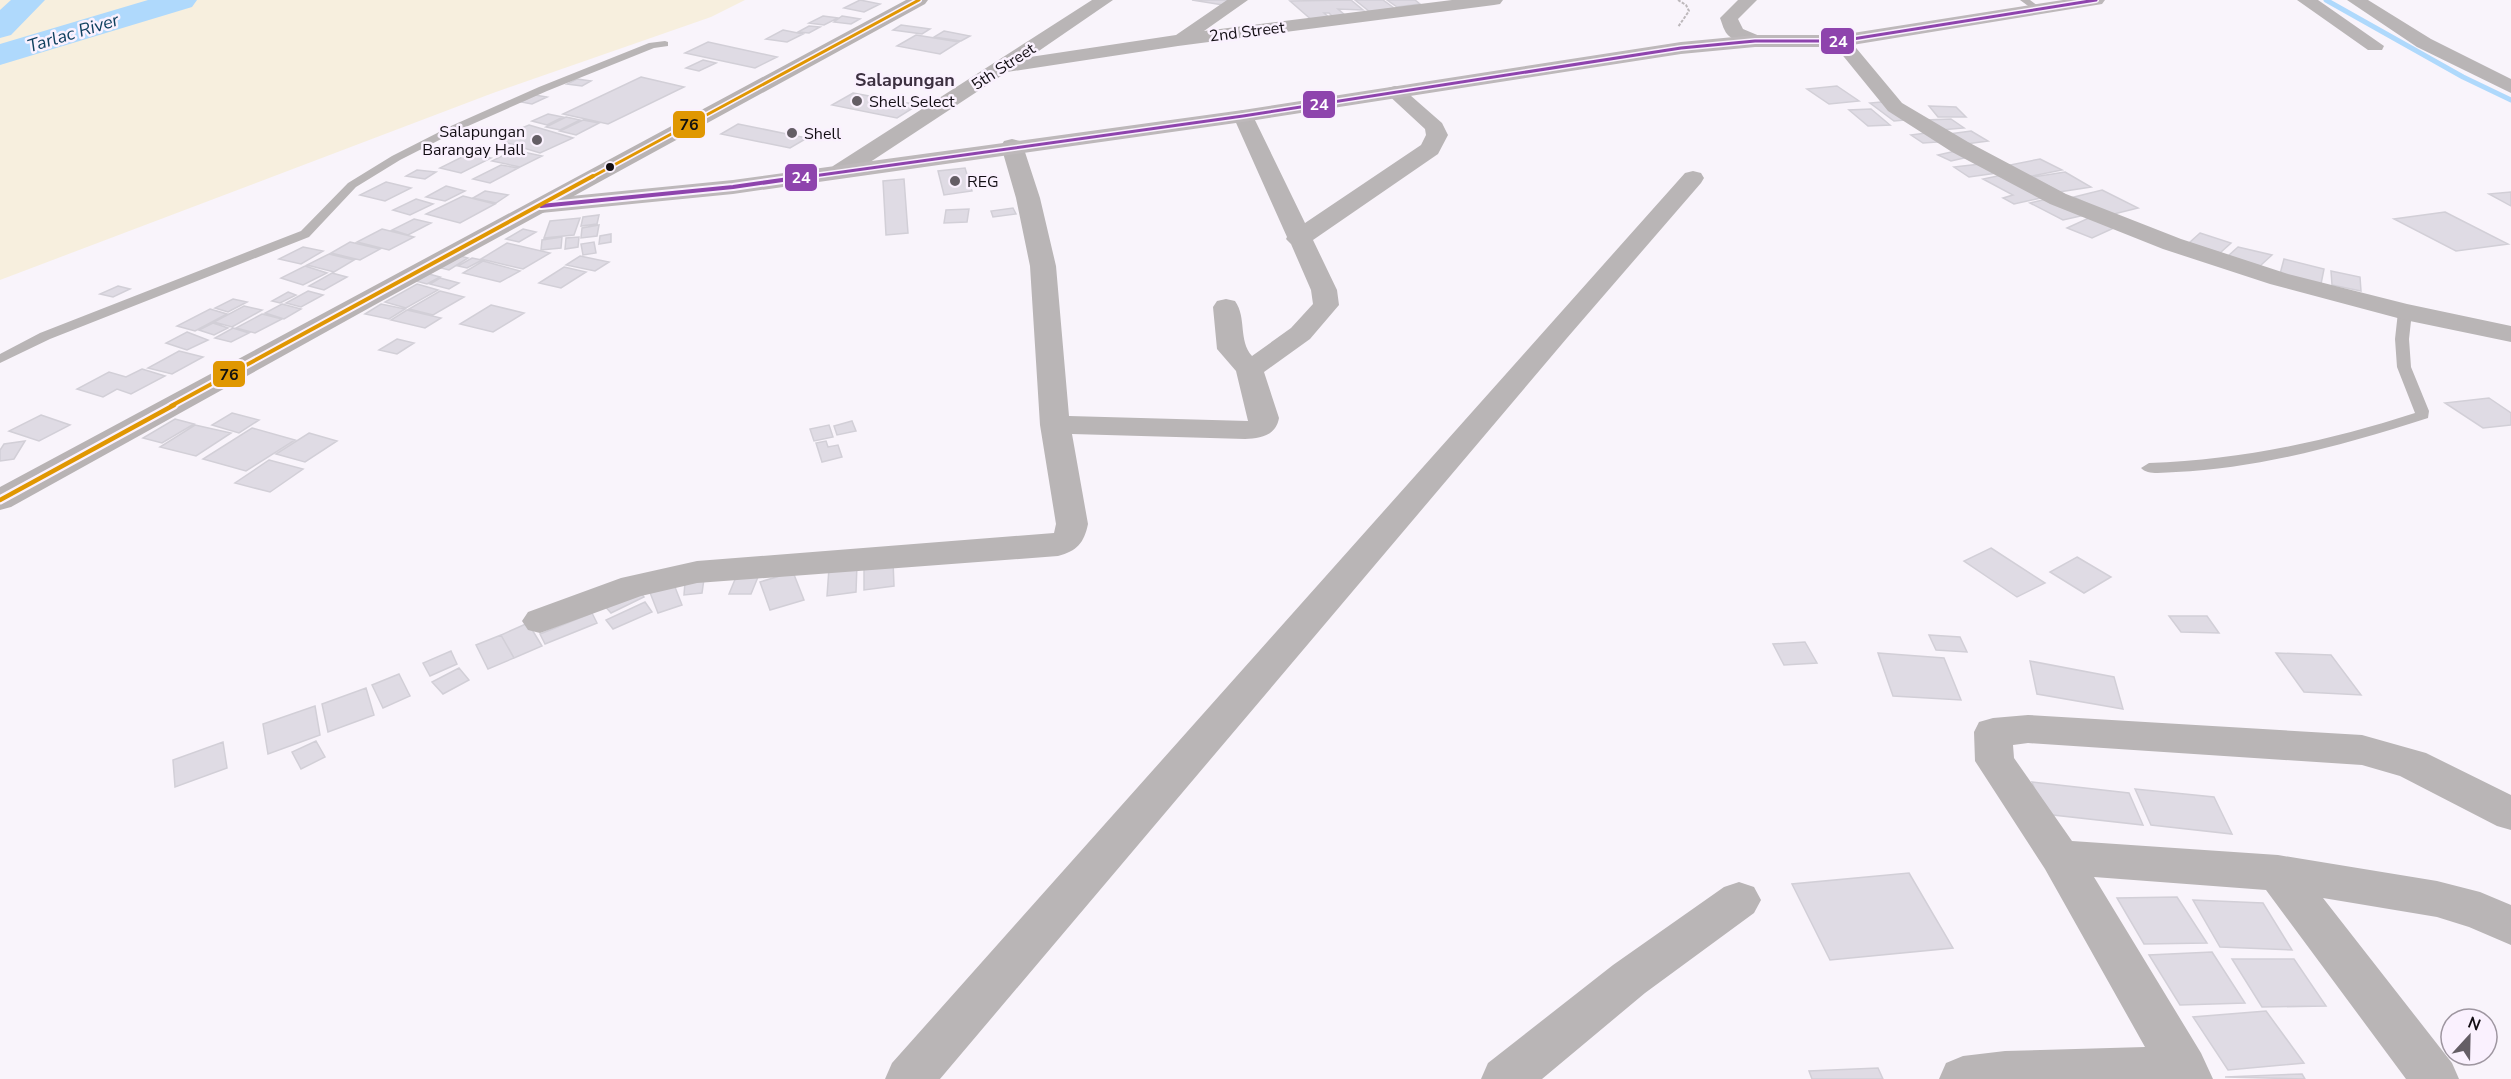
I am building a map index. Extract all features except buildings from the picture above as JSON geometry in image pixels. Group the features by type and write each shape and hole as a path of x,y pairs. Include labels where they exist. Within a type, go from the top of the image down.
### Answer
{"highway":[{"path":"0,500 919,0"}],"main road":[{"path":"541,206 698,191 1012,146 1244,116 1681,48 1755,41 1801,43 1840,41 2031,5 2084,1"}],"street":[{"name":"5th Street","path":"841,171 1104,0"},
{"path":"1178,40 1239,0"},
{"name":"2nd Street","path":"1001,67 1178,40 1494,0"},
{"path":"1748,0 1729,18 1735,32 1755,41"},
{"path":"2306,0 2375,46"},
{"path":"2356,0 2424,43 2511,87"},
{"path":"1840,41 1895,106 1960,147 2058,199 2118,225 2224,262 2405,312 2511,334"},
{"path":"1299,239 1430,149 1437,135 1435,127 1395,92"},
{"path":"1244,116 1324,290 1326,305 1300,336 1274,355 1249,369"},
{"path":"540,621 633,586 697,572 1059,545 1069,538 1072,524 1056,424 1043,266 1028,198 1012,146"},
{"path":"909,1079 1693,178"},
{"path":"1056,424 1256,429 1263,424 1264,418 1249,369 1231,349 1226,307"},
{"path":"2186,1074 2060,857 1995,760 1994,732 2028,729 2362,750 2412,764 2511,814"},
{"path":"2060,857 2278,873 2437,899 2480,911 2511,926"},
{"path":"2278,873 2435,1079"},
{"path":"1505,1079 1629,979 1740,900"},
{"path":"1963,1079 2005,1074 2186,1074"}],"lane":[{"path":"0,359 45,336 305,234 352,185 396,158 455,128 543,89 652,45 665,44"},
{"path":"2149,468 2239,463 2385,427 2423,415 2419,399 2410,386 2403,369 2401,338 2405,312"}],"path":[{"path":"1678,0 1686,5 1689,11 1678,25 1681,48"}],"sand":[{"path":"0,0 745,0 711,17 493,93 0,280"}],"waterway":[{"path":"0,28 29,0"},
{"name":"Tarlac River","path":"0,55 181,0"},
{"path":"2326,0 2463,77 2511,100"}],"transit line":[{"name":"76","path":"0,500 371,296 919,0"},
{"name":"24","path":"541,206 733,187 1243,116 1681,48 1755,41 1840,41 2096,0"}],"place":[{"name":"Shell Select","path":"857,101"},
{"name":"Shell","path":"792,133"},
{"name":"Salapungan Barangay Hall","path":"537,140"},
{"name":"REG","path":"955,181"}],"district":[{"name":"Salapungan","path":"905,80"}]}
